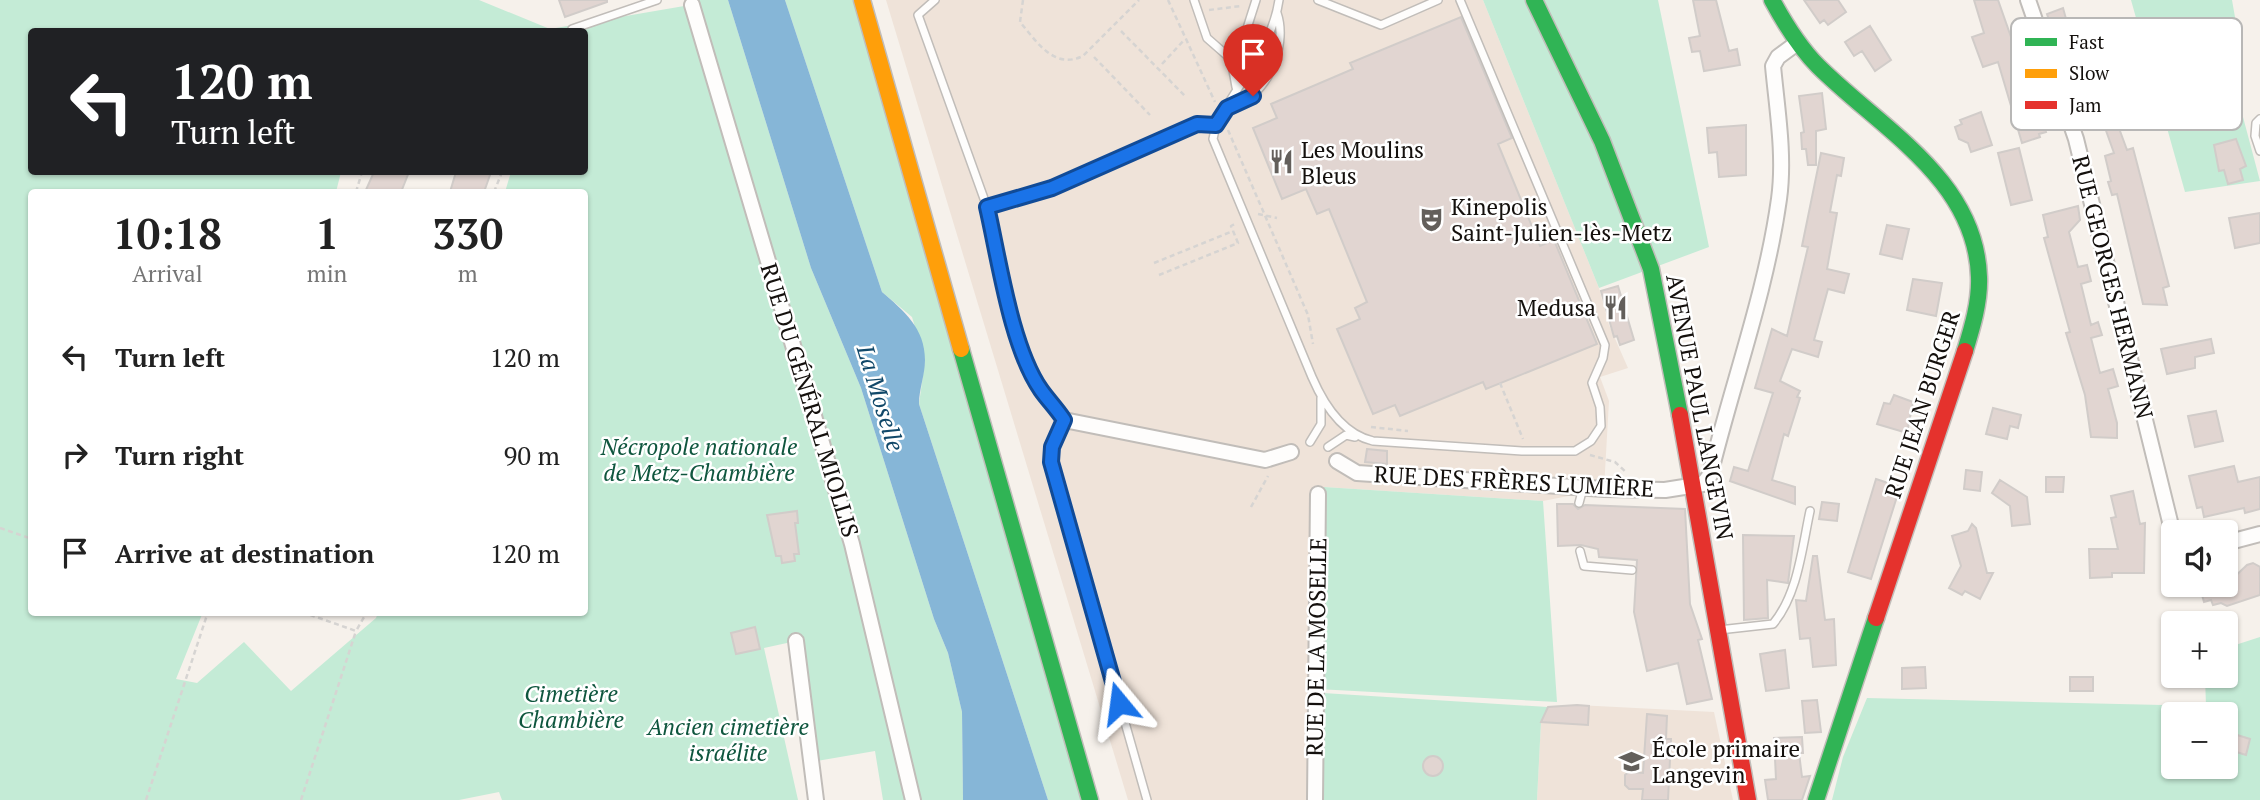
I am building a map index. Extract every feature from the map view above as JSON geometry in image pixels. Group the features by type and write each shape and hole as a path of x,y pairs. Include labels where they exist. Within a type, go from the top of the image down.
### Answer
{"main road":[{"path":"862,0 1090,800"},
{"name":"AVENUE PAUL LANGEVIN","path":"1534,0 1602,141 1651,269 1748,800"},
{"name":"RUE JEAN BURGER","path":"1772,0 1797,43 1816,65 1943,180 1967,223 1979,275 1976,310 1964,355 1816,800"}],"street":[{"name":"RUE GEORGES HERMANN","path":"2028,0 2034,18"},
{"name":"RUE DU GÉNÉRAL MIOLLIS","path":"692,2 852,544 913,800"},
{"path":"1693,488 1703,484 1710,475 1755,308 1779,198 1779,127 1773,66 1778,57 1797,43"},
{"name":"RUE GEORGES HERMANN","path":"2073,130 2170,520"},
{"path":"1064,420 1265,460 1285,454"},
{"name":"RUE DES FRÈRES LUMIÈRE","path":"1337,461 1357,472 1583,487 1693,488"},
{"name":"RUE DE LA MOSELLE","path":"1315,800 1318,494"},
{"path":"2238,540 2260,534"},
{"path":"796,641 816,800"}],"lane":[{"path":"575,28 657,0"},
{"path":"935,0 918,15 987,207 1007,294 1025,356 1040,389 1064,420 1052,447 1051,462 1147,800"},
{"path":"1194,0 1207,38 1247,72 1258,78 1268,75"},
{"path":"1256,0 1242,44 1258,57 1268,75"},
{"path":"1279,0 1267,43 1236,87 1216,125 1213,139 1321,397 1356,437"},
{"path":"1318,0 1381,25 1438,0"},
{"path":"1328,447 1346,435 1373,442 1498,450 1576,451 1591,441 1601,426 1600,407 1592,383 1603,358 1605,345 1460,0"},
{"path":"1224,111 1253,96 1268,75 1282,26 1277,13"},
{"path":"1231,59 1236,87"},
{"path":"2260,119 2256,123 2255,136 2260,151"},
{"path":"987,207 1065,182 1197,124 1216,125"},
{"path":"1310,442 1321,425 1321,397"},
{"path":"1578,503 1583,487"},
{"path":"1718,630 1773,624 1783,612 1793,586 1810,511"},
{"path":"1580,551 1584,566 1632,570"}],"path":[{"path":"1023,0 1020,22 1047,53 1060,60 1073,60 1083,56 1139,0"},
{"path":"1168,0 1185,39 1224,111 1308,316 1313,347"},
{"path":"1121,31 1185,96"},
{"path":"1162,64 1185,39"},
{"path":"1094,57 1150,115"},
{"path":"1159,275 1238,243 1231,226 1265,215 1277,218"},
{"path":"1154,264 1233,231"},
{"path":"1500,383 1523,439"},
{"path":"1363,426 1405,428"},
{"path":"1576,451 1615,462 1634,479 1639,489"},
{"path":"1251,507 1285,454"},
{"path":"0,528 28,538"},
{"path":"146,800 206,616"},
{"path":"313,616 356,631"},
{"path":"301,800 356,631 365,616"}],"shaded area":[{"path":"886,0 1483,0 1599,288 1609,325 1628,368 1600,377 1609,401 1604,489 1543,501 1324,487 1315,800 1128,800"},
{"name":"École primaire Langevin","path":"1577,705 1714,712 1733,800 1537,800 1541,722 1548,707"}],"green space":[{"path":"0,0 479,0 548,28 28,28 28,175 340,175 337,189 28,189 28,616 201,616 176,679 197,683 244,642 291,691 377,616 588,616 588,189 506,189 510,175 588,175 588,28 556,28 690,5 689,0 728,0 811,268 861,388 934,619 948,653 962,712 963,800 883,800 875,751 811,762 796,641 764,648 798,800 502,800 499,792 459,800 0,800"},
{"path":"785,0 862,0 1090,800 1048,800 919,404 925,360 912,317 882,292"},
{"path":"1483,0 1658,0 1709,247 1599,288"},
{"path":"2131,0 2232,0 2235,18 2136,18"},
{"path":"2242,98 2243,117 2260,181 2185,192 2168,130 2242,130"},
{"path":"1324,487 1543,501 1557,702 1317,689"},
{"path":"2260,637 2260,800 1832,800 1843,757 1867,698 2161,705 2161,779 2238,779 2238,702 2206,702 2205,688 2238,688 2238,644"},
{"path":"1323,693 1548,707 1541,722 1537,800 1323,800"}],"water":[{"name":"La Moselle","path":"728,0 785,0 882,292 912,321 921,339 925,360 919,404 1048,800 963,800 962,712 948,653 934,619 861,388 811,268"}],"building":[{"path":"559,0 607,0 607,2 565,17"},
{"path":"1693,0 1716,0 1729,51 1737,49 1740,65 1704,71 1700,51 1692,52 1689,38 1700,36"},
{"path":"1804,0 1838,0 1846,12 1828,25 1824,20 1820,23"},
{"path":"1974,0 1998,0 2011,37 2011,106 1998,62 1983,67 1972,37 1984,33"},
{"path":"2063,8 2066,18 2048,18 2047,14"},
{"path":"1461,17 1512,138 1498,144 1540,246 1554,240 1597,344 1486,389 1483,382 1400,416 1395,405 1373,414 1337,329 1360,319 1355,308 1367,302 1329,209 1317,214 1306,189 1282,199 1253,128 1277,118 1271,104 1353,69 1350,63"},
{"path":"1870,26 1891,60 1875,71 1862,51 1854,56 1845,42"},
{"path":"1822,93 1826,129 1816,131 1816,165 1808,165 1806,149 1802,149 1801,133 1804,132 1799,96"},
{"path":"1981,112 1992,145 1971,152 1968,143 1959,139 1955,127 1962,124 1960,120"},
{"path":"1746,125 1746,175 1719,177 1717,152 1709,153 1707,128"},
{"path":"2018,130 2045,130 2039,134 2040,137 2022,143"},
{"path":"2106,130 2120,130 2127,150 2133,148 2169,286 2163,288 2167,305 2143,304 2117,194 2112,195 2108,182 2111,181 2105,156 2114,153"},
{"path":"2236,139 2246,166 2240,169 2243,180 2228,184 2224,170 2219,171 2214,145"},
{"path":"2019,148 2032,200 2011,205 1998,153"},
{"path":"1821,153 1844,158 1841,176 1837,175 1830,212 1837,213 1827,269 1849,274 1844,293 1828,289 1814,340 1822,342 1818,357 1792,349 1780,381 1800,391 1797,397 1800,398 1788,436 1784,434 1772,480 1795,487 1795,504 1730,481 1734,467 1748,471 1773,393 1755,388 1772,329 1787,336 1808,247 1802,246"},
{"path":"373,175 408,175 402,189 366,189"},
{"path":"455,175 490,175 485,189 451,189"},
{"path":"2078,206 2080,220 2069,232 2078,267 2087,265 2091,281 2081,284 2091,325 2098,322 2102,335 2091,338 2100,373 2113,369 2118,386 2108,389 2117,423 2117,438 2091,437 2085,395 2066,333 2070,332 2044,238 2048,237 2043,215"},
{"path":"2260,213 2260,243 2235,248 2229,218"},
{"path":"1887,225 1909,229 1902,259 1880,254"},
{"path":"1913,279 1942,283 1936,316 1907,310"},
{"name":"Medusa","path":"1618,286 1634,340 1620,345 1617,336 1614,337 1601,291"},
{"path":"2211,339 2214,353 2195,357 2195,368 2167,374 2161,349"},
{"path":"1894,395 1913,402 1907,433 1877,424 1884,403 1890,404"},
{"path":"1993,408 2021,415 2018,428 2010,426 2007,439 1986,434"},
{"path":"2216,411 2223,441 2195,447 2188,416"},
{"path":"1367,449 1387,451 1387,464 1365,462"},
{"path":"2234,466 2238,482 2260,477 2260,509 2245,513 2244,508 2204,517 2202,507 2197,508 2189,476"},
{"path":"1966,470 1982,472 1980,491 1964,489"},
{"path":"2046,477 2064,477 2063,492 2046,492"},
{"path":"1876,479 1900,487 1871,579 1848,572"},
{"path":"2000,480 2027,497 2030,524 2012,526 2010,506 1992,493"},
{"path":"2133,491 2140,524 2145,523 2144,573 2112,573 2112,577 2090,578 2089,549 2118,549 2111,518 2116,517 2111,496"},
{"path":"1822,502 1839,504 1837,521 1819,519"},
{"path":"1557,504 1573,504 1578,509 1585,505 1685,509 1690,604 1702,639 1698,640 1712,699 1687,704 1678,663 1647,671 1634,612 1637,560 1599,557 1598,549 1581,545 1558,546"},
{"path":"797,511 798,523 795,523 799,554 794,554 795,561 782,563 781,556 776,556 767,515"},
{"path":"1972,524 1976,528 1987,573 1993,573 1980,599 1965,591 1962,595 1949,588 1961,566 1952,536 1968,531"},
{"path":"1743,535 1794,536 1788,583 1767,580 1768,618 1744,620"},
{"path":"1813,556 1817,556 1825,620 1834,619 1836,665 1813,667 1810,638 1800,639 1796,600 1806,601"},
{"path":"2253,563 2260,567 2260,595 2227,606 2221,603 2213,605 2211,600 2204,602 2203,597 2238,597 2238,574"},
{"path":"755,627 760,649 736,654 731,633"},
{"path":"1785,650 1789,688 1766,691 1760,654"},
{"path":"1925,667 1926,688 1902,689 1902,668"},
{"path":"2070,677 2093,677 2093,691 2070,691"},
{"path":"1817,700 1821,732 1805,733 1802,701"},
{"path":"1589,706 1588,725 1541,722 1548,707"},
{"path":"1647,714 1667,716 1666,739 1671,739 1668,800 1642,800 1643,789 1629,789 1625,785 1625,775 1629,772 1643,773"},
{"path":"2238,735 2250,739 2246,755 2238,752"},
{"path":"1802,737 1803,753 1799,753 1802,777 1810,776 1802,800 1768,800 1765,780 1776,779 1774,738"},
{"path":"1433,756 1440,759 1443,766 1440,773 1433,776 1426,773 1423,766 1426,759"}],"traffic: fast":[{"path":"1534,0 1602,141 1651,269 1680,415"},
{"path":"1772,0 1811,59 1921,158 1961,211 1974,242 1979,277 1977,305 1965,351"},
{"path":"961,349 1090,800"},
{"path":"1816,800 1876,618"}],"traffic: slow":[{"path":"862,0 961,349"}],"traffic: jam":[{"path":"1876,618 1965,351"},
{"path":"1680,415 1748,800"}],"place":[{"name":"Les Moulins Bleus","path":"1281,162"},
{"name":"Kinepolis Saint-Julien-lès-Metz","path":"1431,219"},
{"name":"Medusa","path":"1616,307"},
{"name":"École primaire Langevin","path":"1632,761"}],"route":[{"path":"1119,703 1051,462 1052,447 1064,420 1040,389 1025,356 1007,294 987,207 1052,188 1197,124 1216,125 1227,108 1253,96"}],"park label":[{"name":"Nécropole nationale de Metz-Chambière","path":"699,459"},
{"name":"Cimetière Chambière","path":"571,706"},
{"name":"Ancien cimetière israélite","path":"728,739"}]}
